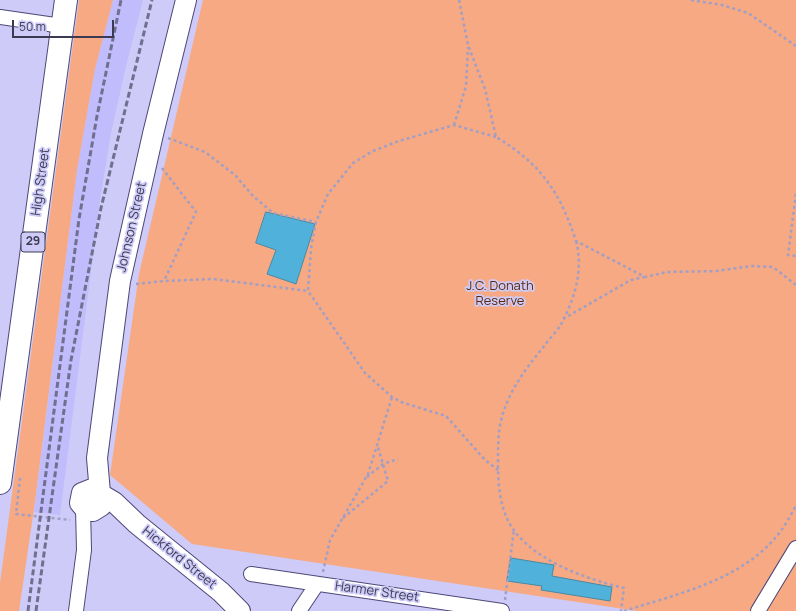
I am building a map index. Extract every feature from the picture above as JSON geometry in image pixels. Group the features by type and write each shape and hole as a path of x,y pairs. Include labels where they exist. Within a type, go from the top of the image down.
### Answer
{"main road":[{"name":"High Street","path":"10,480 66,0"}],"street":[{"name":"Johnson Street","path":"76,611 84,550 94,522 91,504 120,281 151,140 186,0"},
{"path":"0,17 62,26"},
{"name":"Hickford Street","path":"91,504 114,502 126,511 137,524 221,592 240,611"},
{"path":"758,611 796,548"},
{"name":"Harmer Street","path":"251,574 503,607"},
{"path":"300,611 319,584"},
{"name":"Hickford Street","path":"221,592 252,611"}],"path":[{"path":"459,0 468,45 485,89 496,138"},
{"path":"691,0 722,5 748,13 796,46"},
{"path":"454,125 466,86 468,45"},
{"path":"498,470 485,460 446,416 401,402 392,397 365,373 308,291 311,248 316,222 328,194 353,163 372,151 399,141 454,125 496,138 510,146 535,166 554,189 568,218 576,241 579,271 575,293 560,326 524,371 508,400 498,431 499,496 506,518 520,537 540,555 592,580 624,588 621,611"},
{"path":"167,138 205,152 235,174 253,196 273,213 316,222"},
{"path":"160,167 196,212 164,281"},
{"path":"796,194 788,254 796,256"},
{"path":"576,241 644,277"},
{"path":"563,319 631,280 667,272 716,271 752,266 773,267 796,286"},
{"path":"134,284 213,279 308,291"},
{"path":"319,584 330,540 365,479 392,397"},
{"path":"341,520 388,481 377,444"},
{"path":"365,479 383,464 398,459"},
{"path":"10,480 16,514 91,504"},
{"path":"624,611 682,593 720,578 754,557 778,536 796,506"},
{"path":"503,607 514,529"}],"shaded area":[{"path":"113,0 143,0 111,133 100,200 60,515 34,512 77,170 95,69"}],"green space":[{"path":"79,0 113,0 95,69 77,170 35,502 19,611 0,611 0,583"},
{"name":"J.C. Donath Reserve","path":"203,0 796,0 796,611 637,611 192,544 110,475 139,274"}],"building":[{"path":"266,212 315,224 296,284 267,274 276,250 256,243"},
{"path":"511,558 554,565 552,576 612,587 610,601 541,590 542,586 507,581"}],"railway":[{"path":"28,611 79,219 97,116 121,0"},
{"path":"36,611 71,360 101,208 152,0"}]}
